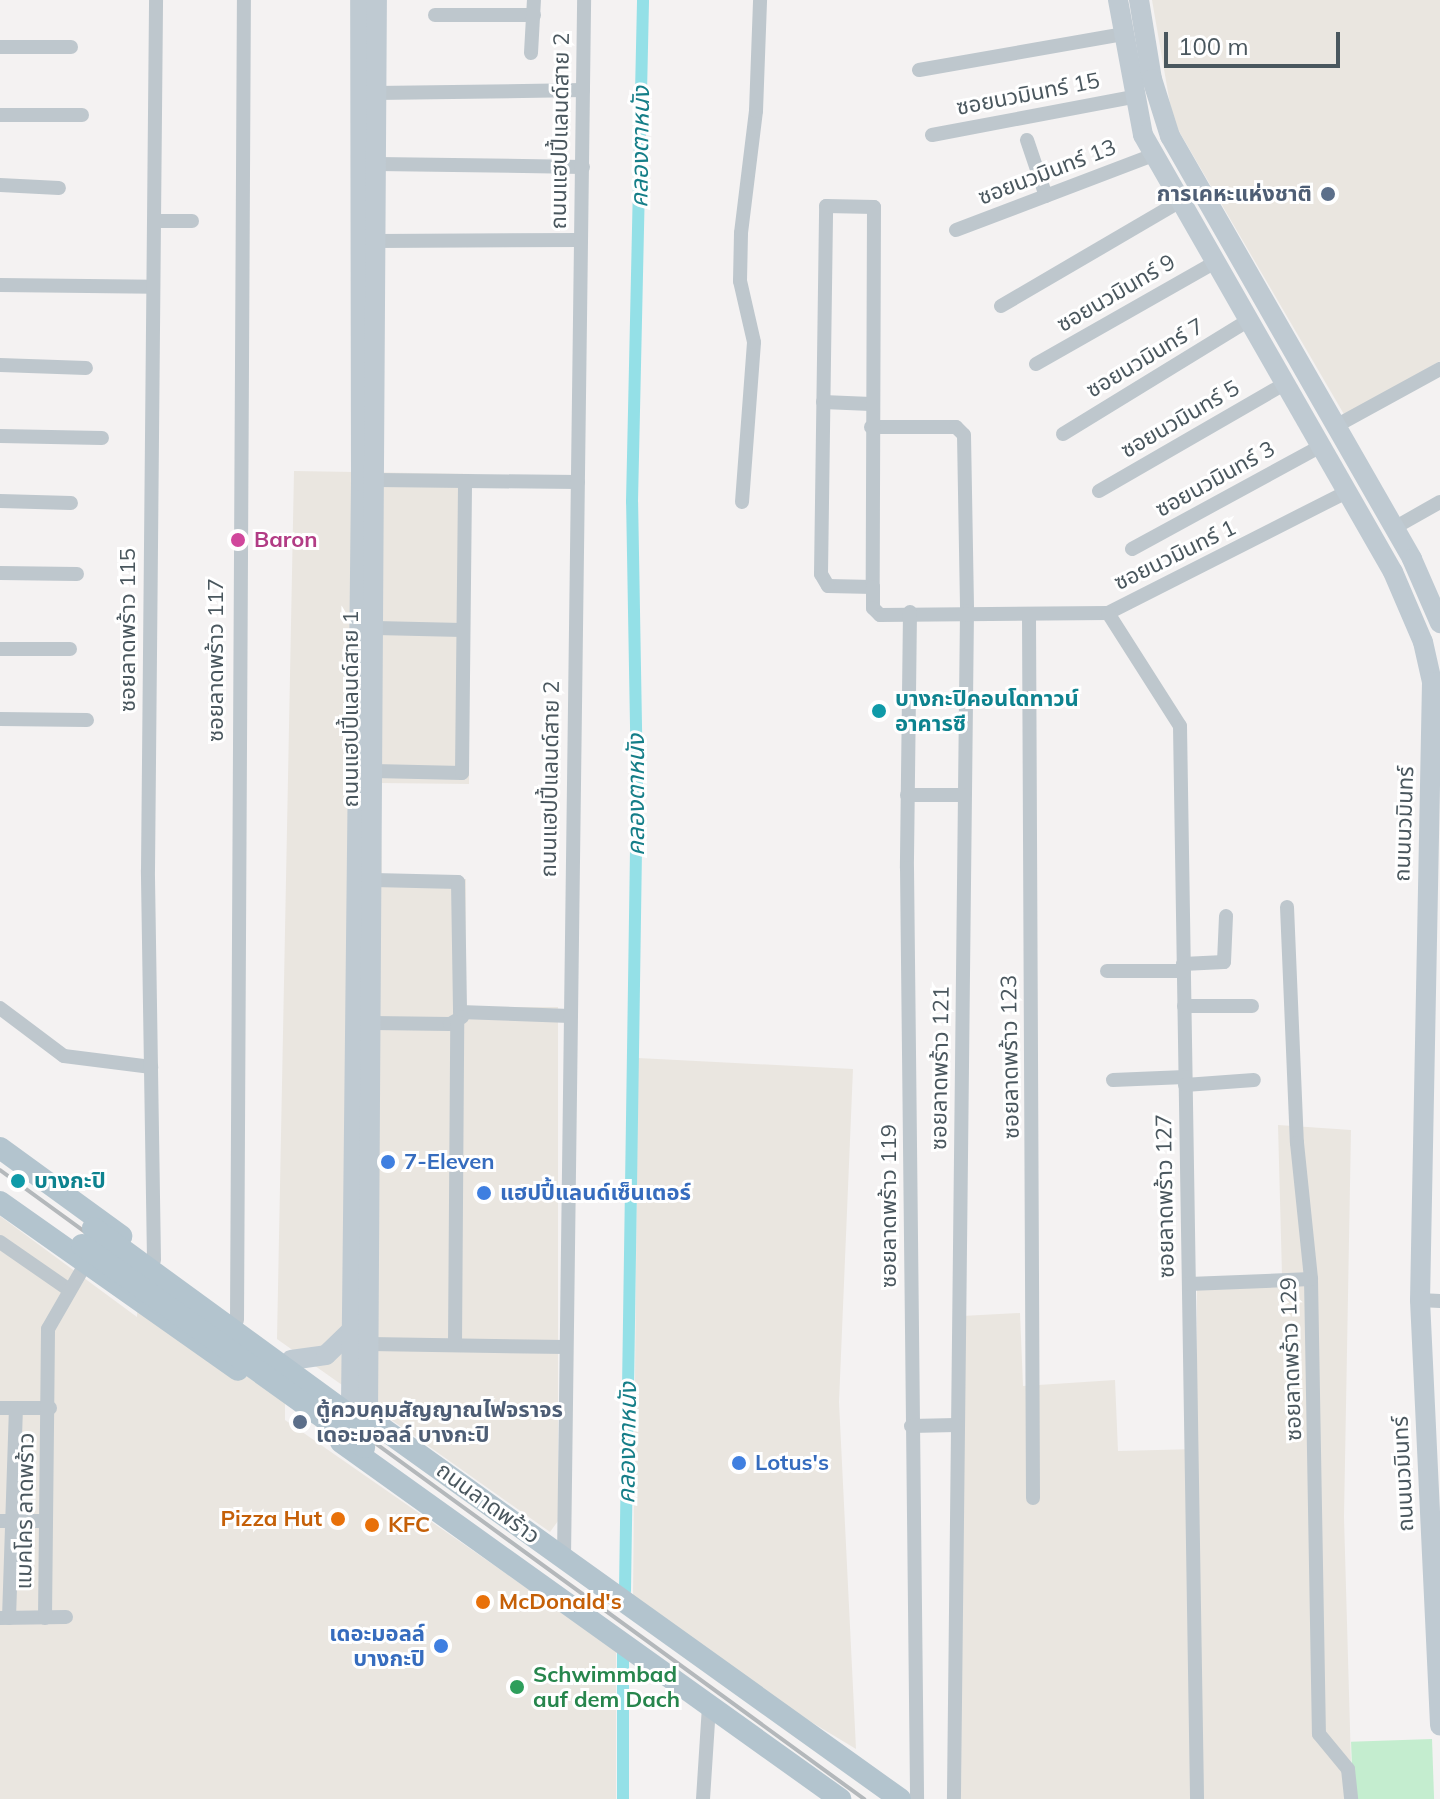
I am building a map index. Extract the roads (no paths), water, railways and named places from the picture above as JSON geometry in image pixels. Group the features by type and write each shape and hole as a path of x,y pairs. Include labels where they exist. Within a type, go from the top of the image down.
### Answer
{"main road":[{"name":"ถนนลาดพร้าว","path":"0,1148 900,1799"},
{"path":"0,1161 87,1245 854,1799"},
{"path":"0,1185 879,1799"},
{"name":"ถนนลาดพร้าว","path":"0,1202 87,1245 346,1446 840,1799"},
{"path":"346,1446 360,1411"}],"street":[{"name":"ซอยลาดพร้าว 115","path":"154,1260 151,1067 156,0"},
{"name":"ซอยลาดพร้าว 117","path":"237,1320 244,0"},
{"name":"ถนนแฮปปี้แลนด์สาย 1","path":"360,0 369,480 376,628 365,771 374,880 370,1344 360,1411"},
{"name":"ถนนแฮปปี้แลนด์สาย 1","path":"360,1411 352,1330 369,480 377,241 377,0"},
{"name":"ถนนแฮปปี้แลนด์สาย 2","path":"564,1558 584,0"},
{"path":"742,502 754,342 740,281 741,233 756,111 760,0"},
{"name":"ถนนนวมินทร์","path":"1118,0 1133,97 1153,155 1251,319 1319,447 1410,605 1432,682 1430,1300 1440,1726"},
{"path":"1139,0 1157,103 1170,136 1394,528 1440,623"},
{"path":"435,15 534,8 531,53"},
{"path":"919,70 1123,34"},
{"path":"0,47 71,47"},
{"path":"376,93 583,90"},
{"name":"ซอยนวมินทร์ 15","path":"932,135 1133,97"},
{"path":"0,115 82,115"},
{"path":"1027,140 1046,196"},
{"name":"ซอยนวมินทร์ 13","path":"956,230 1153,155"},
{"path":"377,164 583,167"},
{"path":"0,185 59,188"},
{"path":"1001,306 1181,201"},
{"path":"826,206 874,207 871,404 873,587 823,582 823,402 826,206"},
{"path":"154,221 192,221"},
{"path":"377,241 580,240"},
{"name":"ซอยนวมินทร์ 9","path":"1036,364 1217,261"},
{"path":"0,285 153,287"},
{"name":"ซอยนวมินทร์ 7","path":"1063,434 1251,319"},
{"path":"0,365 86,368"},
{"path":"1334,427 1440,369"},
{"name":"ซอยนวมินทร์ 5","path":"1099,491 1284,384"},
{"path":"823,402 871,404"},
{"name":"ซอยลาดพร้าว 121","path":"871,427 961,429 967,611 954,1799"},
{"path":"0,436 102,438"},
{"name":"ซอยนวมินทร์ 3","path":"1132,549 1319,447"},
{"path":"369,480 578,482"},
{"path":"365,771 462,773 465,481"},
{"name":"ซอยนวมินทร์ 1","path":"873,587 873,608 880,615 967,611 1029,616 1108,613 1345,493"},
{"path":"0,501 71,503"},
{"path":"1394,528 1440,502"},
{"path":"0,573 77,574"},
{"name":"ซอยลาดพร้าว 119","path":"910,612 907,795 917,1799"},
{"name":"ซอยลาดพร้าว 127","path":"1108,613 1180,726 1197,1799"},
{"name":"ซอยลาดพร้าว 123","path":"1029,616 1033,1498"},
{"path":"376,628 462,630"},
{"path":"0,649 70,649"},
{"path":"0,719 87,720"},
{"path":"907,795 964,795"},
{"path":"374,880 458,882 461,1018 455,1345"},
{"name":"ซอยลาดพร้าว 129","path":"1287,907 1297,1143 1311,1279 1319,1734 1348,1769 1351,1799"},
{"path":"1107,971 1184,968 1224,962 1226,916"},
{"path":"1184,1006 1252,1006"},
{"path":"0,1008 64,1056 151,1067"},
{"path":"373,1023 570,1016"},
{"path":"1113,1080 1254,1080"},
{"path":"0,1242 68,1289"},
{"name":"แมคโคร ลาดพร้าว","path":"4,1618 45,1618 50,1408 48,1329 87,1245"},
{"path":"1189,1284 1311,1279"},
{"path":"291,1360 326,1355 352,1330"},
{"path":"370,1344 566,1347"},
{"name":"แมคโคร ลาดพร้าว","path":"0,1408 50,1408"},
{"path":"4,1618 6,1521 16,1408"},
{"path":"911,1426 956,1425"},
{"path":"6,1521 46,1521"},
{"path":"45,1618 66,1617"},
{"path":"703,1799 709,1705"}],"waterway":[{"name":"คลองตาหนัง","path":"625,1591 637,783 632,502 643,0"},
{"name":"คลองตาหนัง","path":"623,1651 623,1799"}],"railway":[{"path":"0,1170 864,1799"}],"place":[{"name":"การเคหะแห่งชาติ","path":"1328,194"},
{"name":"Baron","path":"238,540"},
{"name":"บางกะปิคอนโดทาวน์ อาคารซี","path":"879,711"},
{"name":"7-Eleven","path":"388,1162"},
{"name":"บางกะปิ","path":"18,1181"},
{"name":"แฮปปี้แลนด์เซ็นเตอร์","path":"484,1193"},
{"name":"ตู้ควบคุมสัญญาณไฟจราจร เดอะมอลล์ บางกะปิ","path":"300,1422"},
{"name":"Lotus's","path":"739,1463"},
{"name":"Pizza Hut","path":"338,1519"},
{"name":"KFC","path":"372,1525"},
{"name":"McDonald's","path":"483,1602"},
{"name":"เดอะมอลล์ บางกะปิ","path":"441,1646"},
{"name":"Schwimmbad auf dem Dach","path":"517,1687"}]}
